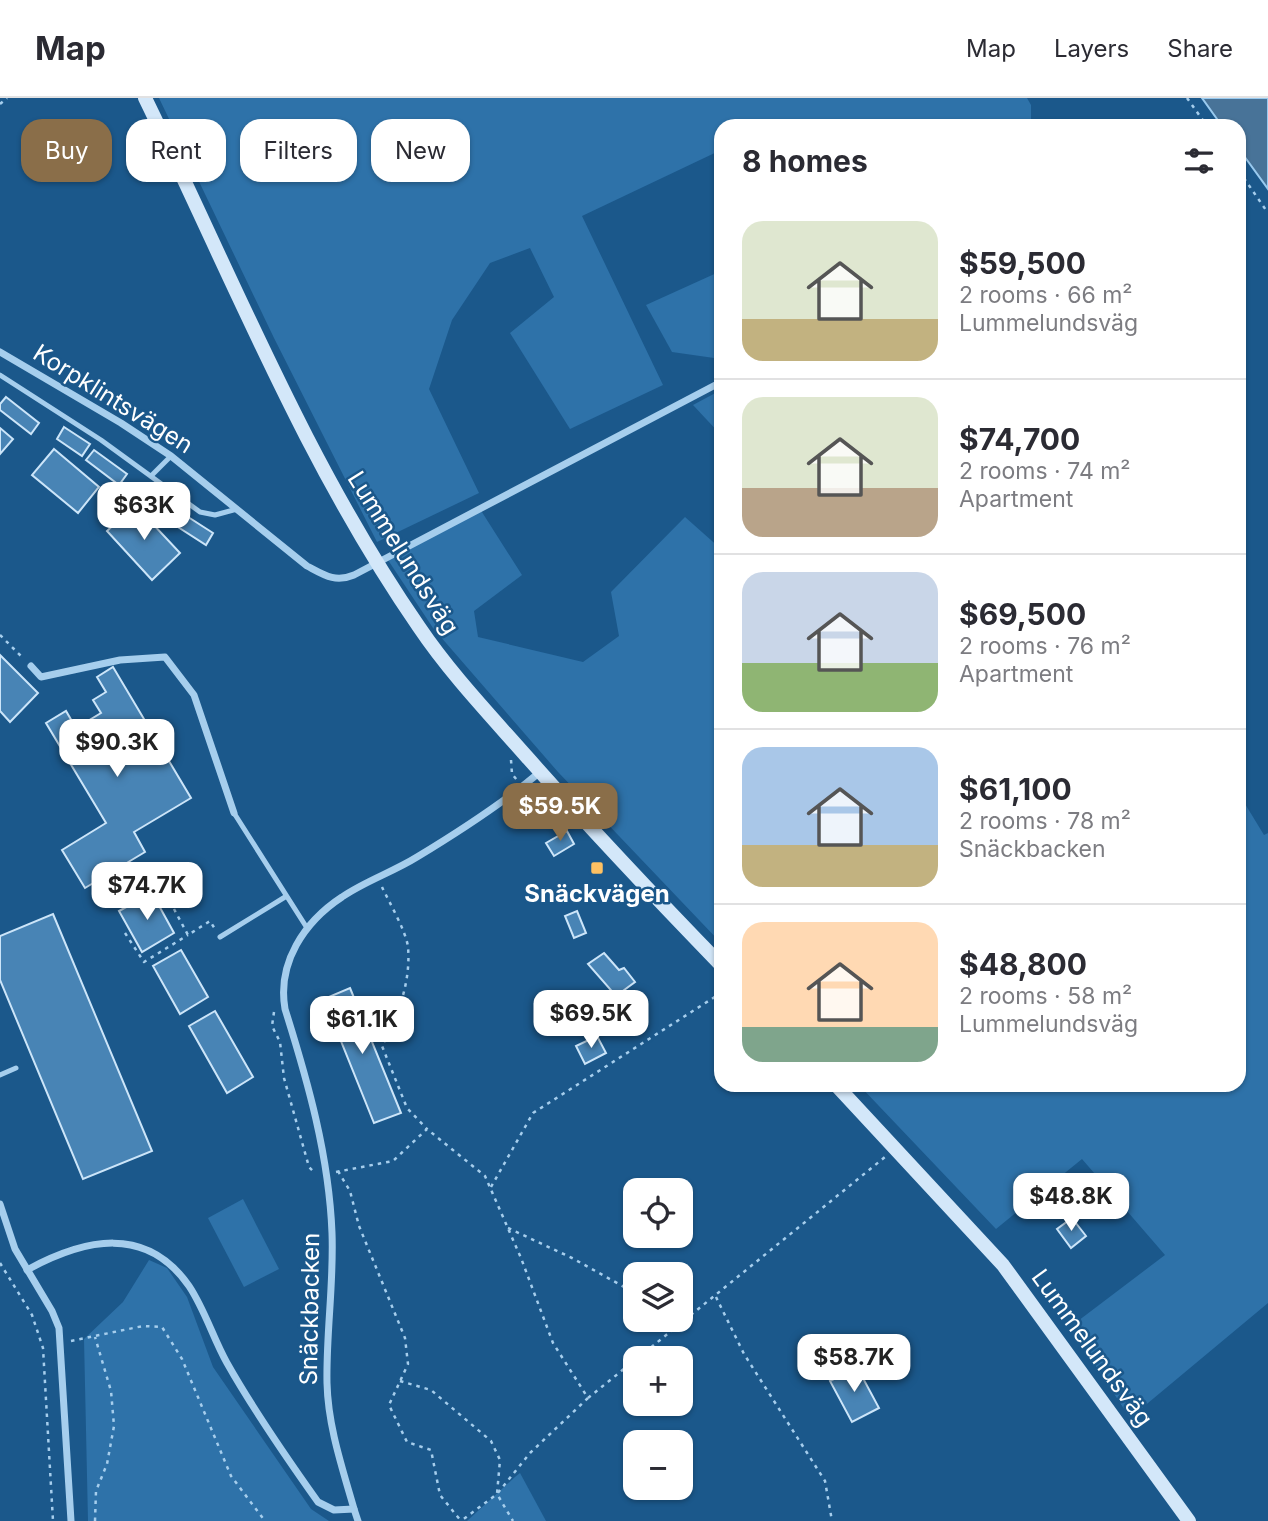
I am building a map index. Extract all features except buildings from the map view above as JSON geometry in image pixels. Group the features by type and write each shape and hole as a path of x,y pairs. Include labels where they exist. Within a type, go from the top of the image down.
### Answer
{"main road":[{"name":"Lummelundsväg","path":"145,98 318,460 419,629 540,772 714,958"},
{"name":"Lummelundsväg","path":"842,1092 1003,1265 1189,1521"}],"street":[{"name":"Korpklintsvägen","path":"0,352 121,422 171,456 307,566 328,578 345,579 714,386"},
{"path":"31,666 41,677 120,660 165,657 194,695 234,813"},
{"name":"Snäckbacken","path":"358,1521 331,1426 327,1384 332,1234 327,1173 320,1130 282,991 289,959 307,929 343,896 414,860 471,823 540,772"},
{"path":"0,1205 15,1249 52,1311 61,1343 71,1521"},
{"path":"27,1270 66,1251 113,1242 127,1243 153,1252 177,1272 189,1287 225,1360 318,1502 334,1510 354,1509"}],"lane":[{"path":"0,375 200,512 215,515 238,509"},
{"path":"151,476 171,456"},
{"path":"234,813 307,929"},
{"path":"220,937 285,897"},
{"path":"0,1075 16,1068"}],"path":[{"path":"0,104 7,98"},
{"path":"1187,98 1202,119"},
{"path":"1246,182 1268,213"},
{"path":"0,635 31,666"},
{"path":"378,878 408,945 405,984 397,1018 382,1046 407,1108 485,1176 553,1343 588,1398"},
{"path":"174,909 188,935"},
{"path":"125,933 144,962 210,921 220,937"},
{"path":"491,1188 533,1113 714,997"},
{"path":"327,1173 393,1161 428,1129"},
{"path":"693,1315 887,1156 892,1161"},
{"path":"338,1171 351,1191 359,1226 405,1338 408,1364 389,1405 407,1442 431,1450 440,1494 461,1521 497,1494 530,1453 588,1398 623,1370"},
{"path":"508,1227 623,1286"},
{"path":"0,1264 32,1315 43,1348 53,1521"},
{"path":"716,1297 744,1354 825,1481 832,1521"},
{"path":"61,1343 143,1326 162,1327 182,1359 231,1476 265,1521"},
{"path":"654,1346 672,1332"},
{"path":"95,1521 96,1491 107,1464 114,1426 111,1391 96,1337"},
{"path":"400,1381 431,1390 491,1441 500,1460 497,1494 513,1521"}],"shaded area":[{"path":"159,98 1027,98 1031,105 1031,119 714,119 714,153 582,216 663,385 570,429 510,333 554,297 530,248 490,263 452,320 429,389 479,493 377,542 199,182 226,182 226,119 169,119"},
{"path":"1202,98 1268,98 1268,189 1246,159 1246,119 1217,119"},
{"path":"714,274 714,358 672,352 646,305"},
{"path":"714,394 714,428 693,405"},
{"path":"480,509 522,575 474,611 478,637 583,662 619,636 611,592 685,517 714,543 714,936 558,772 433,628 386,557"},
{"path":"1246,805 1264,835 1268,833 1268,1303 1130,1418 1070,1327 1165,1255 1082,1159 996,1229 866,1092 1246,1092"},
{"path":"243,1199 279,1269 244,1287 208,1218"},
{"path":"149,1260 167,1268 187,1297 213,1367 311,1509 329,1521 88,1521 84,1339 123,1302"},
{"path":"520,1473 546,1521 467,1521 515,1477"}],"place":[{"name":"Snäckvägen","path":"597,868"}]}
